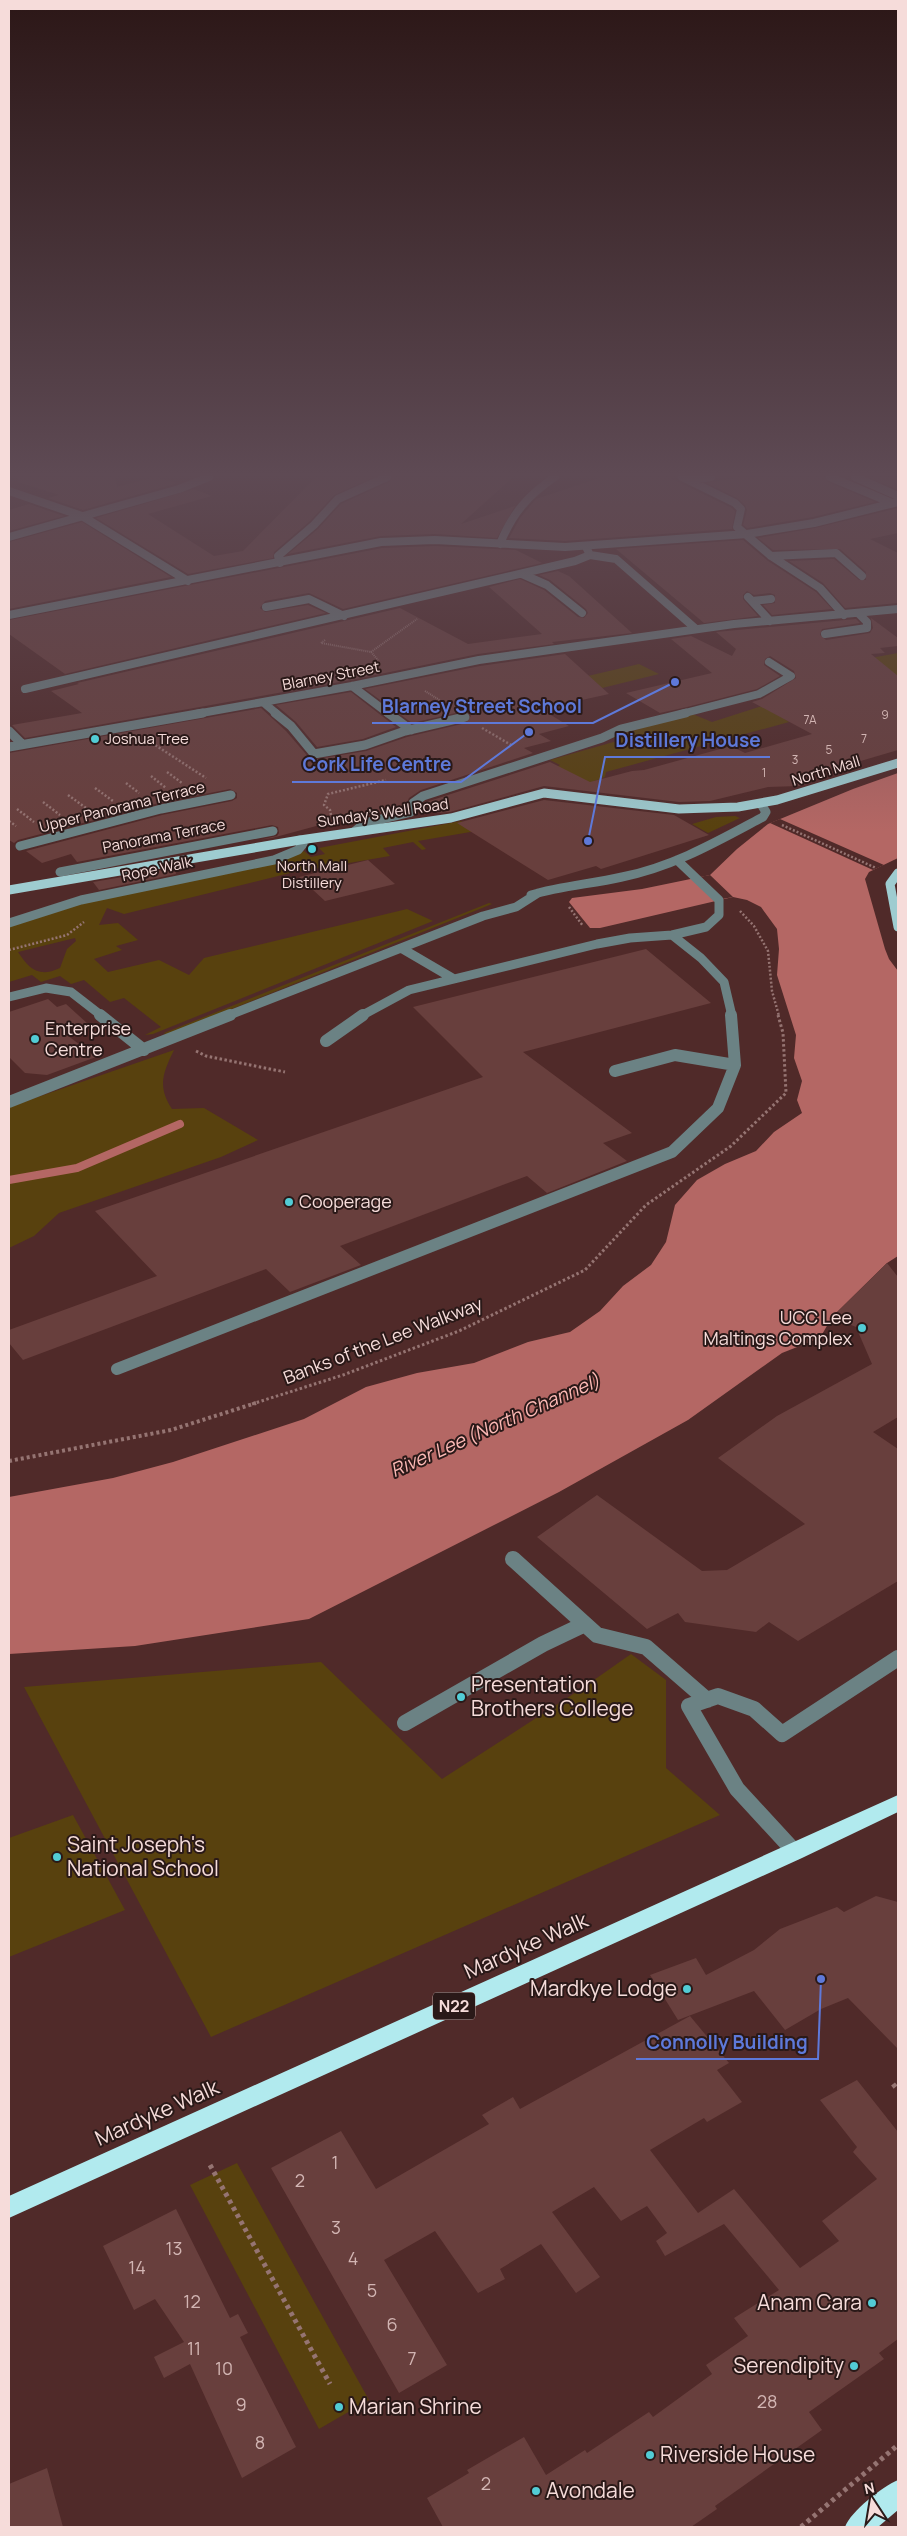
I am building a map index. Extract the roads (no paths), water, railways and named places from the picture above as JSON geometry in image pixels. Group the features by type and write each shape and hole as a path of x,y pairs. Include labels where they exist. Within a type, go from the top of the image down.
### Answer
{"highway":[{"name":"Mardyke Walk","path":"9,2207 795,1852 898,1803"},
{"path":"858,2527 898,2493"}],"main road":[{"name":"North Mall","path":"761,804 898,763"},
{"name":"Sunday's Well Road","path":"9,890 355,831 451,818 544,793 566,794 679,809 716,809 761,804"},
{"path":"898,873 890,884 898,927"}],"street":[{"path":"9,614 110,595"},
{"path":"25,690 433,595"},
{"path":"560,595 582,613"},
{"path":"658,595 696,629"},
{"path":"827,595 844,615"},
{"path":"266,607 309,599 344,616"},
{"path":"770,621 750,599 771,599"},
{"name":"Blarney Street","path":"9,747 264,703 479,660 696,629 898,609"},
{"path":"825,634 866,628 867,622 859,614"},
{"path":"355,831 368,822 411,812 413,803 423,796 602,738 621,729 759,694 792,676 769,662"},
{"path":"352,686 411,730"},
{"path":"264,703 291,726 314,754 365,745 411,730 465,717"},
{"path":"9,731 22,744"},
{"name":"Upper Panorama Terrace","path":"20,846 161,809 231,795"},
{"path":"11,1098 170,1040 483,916 516,907 538,893 554,888 614,879 677,860 714,844 763,817 766,812 761,804"},
{"name":"Panorama Terrace","path":"60,872 273,831"},
{"name":"Rope Walk","path":"9,923 81,900 274,860 298,850 303,844 300,840"},
{"path":"326,1041 390,998 409,990 597,944 630,938 672,936 706,926 719,915 719,900 677,860"},
{"path":"117,1369 672,1152 718,1108 735,1065 733,1022 724,982 701,958 672,936"},
{"path":"401,948 454,979"},
{"path":"9,997 46,988 71,992 144,1050"},
{"path":"615,1071 675,1055 735,1065"},
{"path":"513,1559 596,1635 646,1647 707,1700"},
{"path":"405,1722 543,1644 585,1624"},
{"path":"795,1852 737,1789 689,1706 718,1696 754,1709 782,1734 898,1658"}],"water":[{"name":"River Lee (North Channel)","path":"898,773 898,858 869,872 865,879 885,949 889,959 898,971 898,1256 887,1263 832,1317 820,1338 782,1353 688,1420 559,1492 309,1619 135,1646 9,1654 9,1497 113,1478 173,1462 304,1419 366,1387 417,1373 474,1363 528,1342 570,1332 600,1311 623,1286 651,1265 666,1242 675,1205 697,1180 725,1164 756,1151 774,1132 802,1113 797,1100 802,1081 794,1058 796,1035 777,975 779,949 777,929 761,907 747,900 733,897 600,928 590,928 569,902 572,898 642,889 710,875 737,849 768,824 853,789"}],"waterway":[{"path":"9,1180 77,1168 180,1124"}],"place":[{"name":"Blarney Street School","path":"675,682"},
{"name":"Cork Life Centre","path":"529,732"},
{"name":"Joshua Tree","path":"95,739"},
{"name":"Distillery House","path":"588,841"},
{"name":"North Mall Distillery","path":"312,849"},
{"name":"Enterprise Centre","path":"35,1039"},
{"name":"Cooperage","path":"289,1202"},
{"name":"UCC Lee Maltings Complex","path":"862,1328"},
{"name":"Presentation Brothers College","path":"461,1697"},
{"name":"Saint Joseph's National School","path":"57,1857"},
{"name":"Connolly Building","path":"821,1979"},
{"name":"Mardkye Lodge","path":"687,1989"},
{"name":"Anam Cara","path":"872,2303"},
{"name":"Serendipity","path":"854,2366"},
{"name":"Marian Shrine","path":"339,2407"},
{"name":"Riverside House","path":"650,2455"},
{"name":"Avondale","path":"536,2491"}]}
